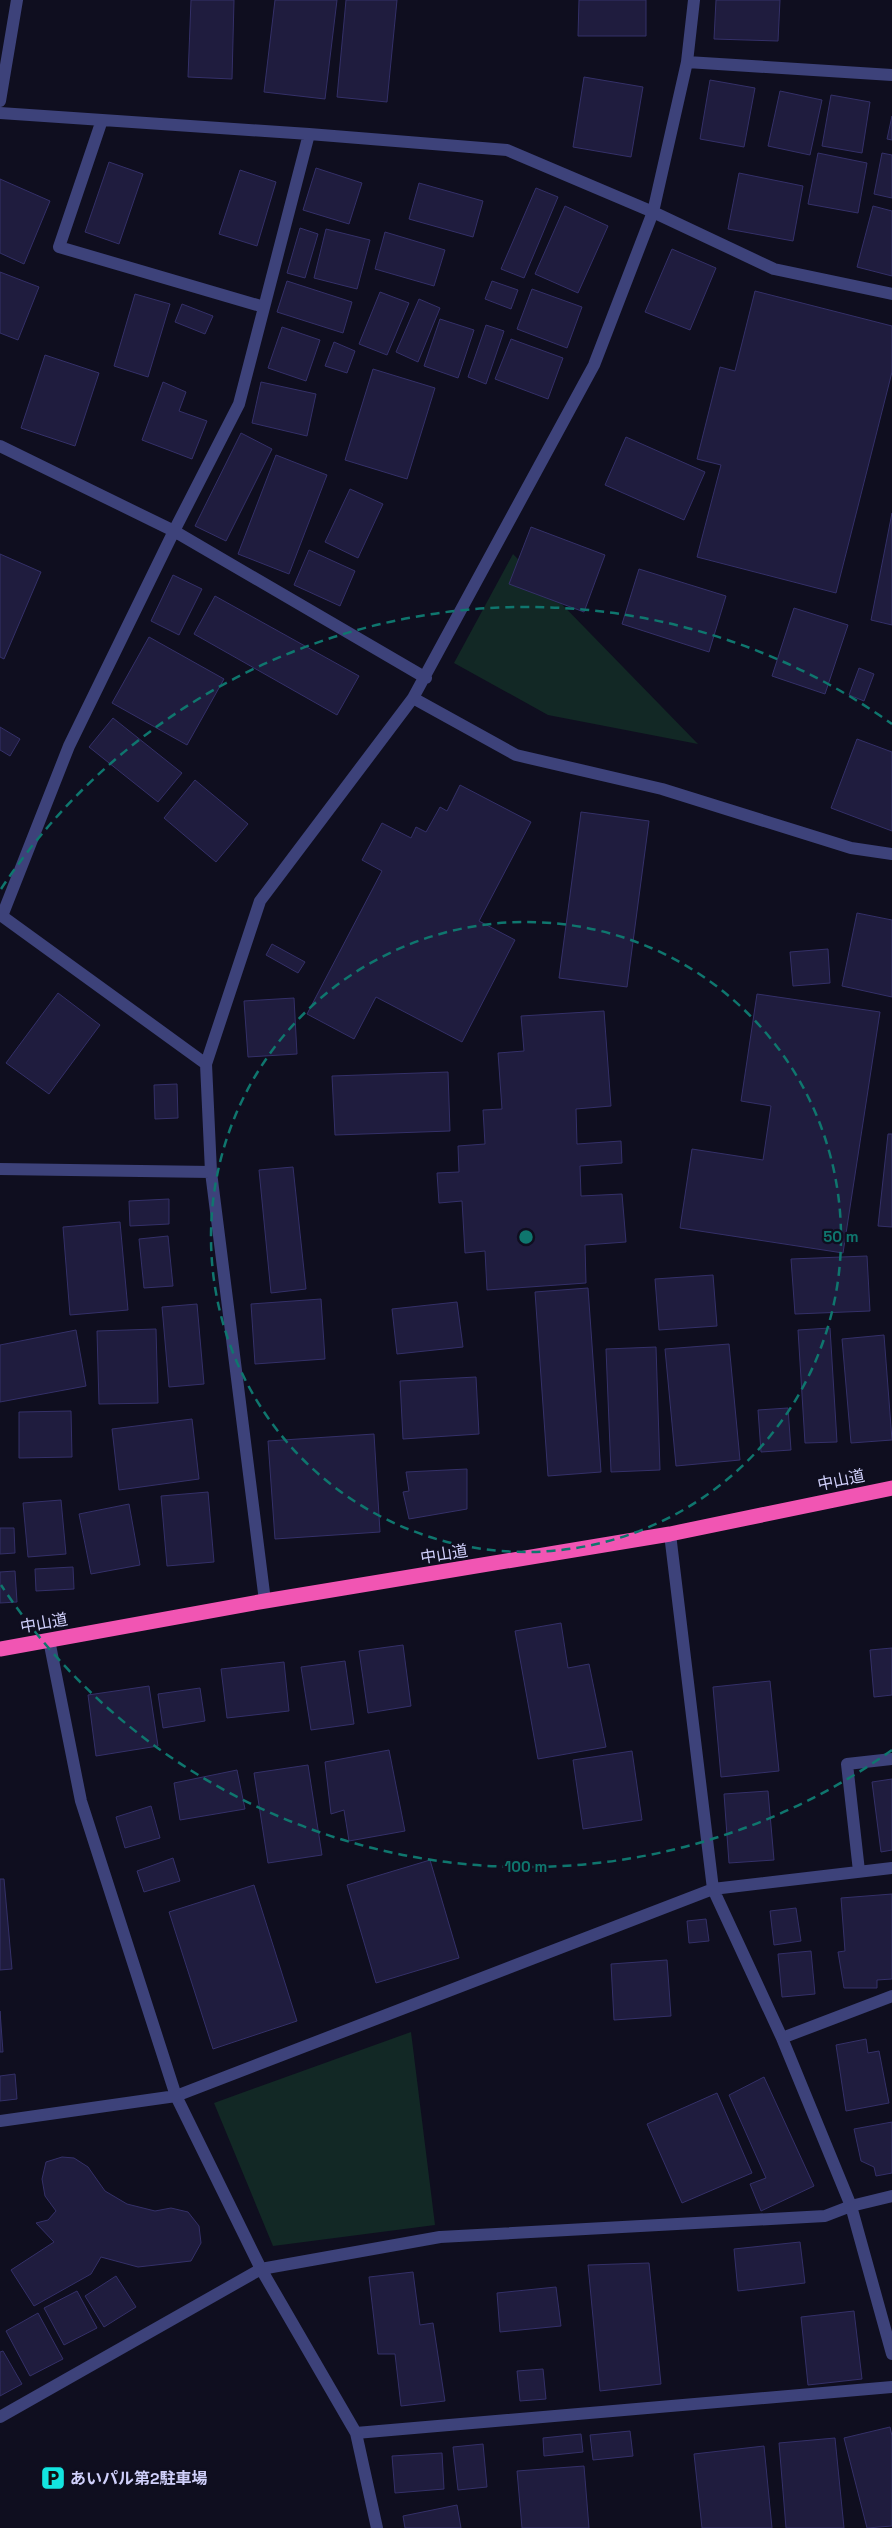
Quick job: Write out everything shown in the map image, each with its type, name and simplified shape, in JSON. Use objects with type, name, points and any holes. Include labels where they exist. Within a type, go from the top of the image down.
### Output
[{"type":"highway","name":"中山道","points":[[0,1649],[265,1601],[670,1534],[892,1488]]},
{"type":"street","points":[[0,101],[16,0]]},
{"type":"street","points":[[265,1601],[211,1172],[206,1064],[260,900],[413,698],[426,678],[594,365],[653,212],[687,62],[694,0]]},
{"type":"street","points":[[687,62],[892,75]]},
{"type":"street","points":[[0,113],[309,134],[507,150],[653,212],[774,270],[892,294]]},
{"type":"street","points":[[102,120],[58,247],[264,307]]},
{"type":"street","points":[[206,1064],[2,916],[69,746],[174,530],[239,404],[309,134]]},
{"type":"street","points":[[0,446],[174,530],[426,678]]},
{"type":"street","points":[[413,698],[516,755],[662,788],[851,848],[892,854]]},
{"type":"street","points":[[0,1169],[211,1172]]},
{"type":"street","points":[[670,1534],[713,1888],[782,2038],[850,2206],[892,2354]]},
{"type":"street","points":[[49,1640],[81,1801],[176,2096],[261,2269],[356,2433],[377,2528]]},
{"type":"street","points":[[859,1872],[847,1764],[892,1759]]},
{"type":"street","points":[[0,2121],[176,2096],[713,1888],[892,1868]]},
{"type":"street","points":[[782,2038],[892,1996]]},
{"type":"street","points":[[0,2417],[261,2269],[440,2237],[825,2216],[850,2206],[892,2196]]},
{"type":"street","points":[[356,2433],[892,2387]]},
{"type":"green space","points":[[513,554],[698,744],[548,715],[454,663]]},
{"type":"green space","points":[[411,2032],[435,2225],[273,2246],[214,2103]]},
{"type":"building","points":[[191,0],[234,0],[232,79],[188,77]]},
{"type":"building","points":[[275,0],[337,0],[325,99],[264,92]]},
{"type":"building","points":[[346,0],[397,0],[387,102],[337,97]]},
{"type":"building","points":[[579,0],[646,0],[646,36],[578,36]]},
{"type":"building","points":[[716,0],[780,0],[778,41],[714,39]]},
{"type":"building","points":[[584,77],[643,87],[631,157],[573,147]]},
{"type":"building","points":[[710,80],[755,88],[744,147],[700,139]]},
{"type":"building","points":[[780,91],[822,100],[810,155],[768,146]]},
{"type":"building","points":[[831,95],[870,102],[862,153],[822,146]]},
{"type":"building","points":[[892,116],[892,140],[887,139]]},
{"type":"building","points":[[818,153],[867,163],[858,213],[808,204]]},
{"type":"building","points":[[882,153],[892,155],[892,198],[874,194]]},
{"type":"building","points":[[109,162],[143,174],[119,244],[85,232]]},
{"type":"building","points":[[316,168],[362,183],[349,224],[303,210]]},
{"type":"building","points":[[240,170],[276,182],[257,246],[219,234]]},
{"type":"building","points":[[739,173],[803,186],[793,241],[728,229]]},
{"type":"building","points":[[0,179],[50,201],[24,264],[0,253]]},
{"type":"building","points":[[419,183],[483,201],[473,237],[409,219]]},
{"type":"building","points":[[536,188],[558,197],[524,278],[501,269]]},
{"type":"building","points":[[565,206],[608,226],[578,293],[535,274]]},
{"type":"building","points":[[873,206],[892,211],[892,276],[857,267]]},
{"type":"building","points":[[300,228],[318,234],[305,278],[287,273]]},
{"type":"building","points":[[326,229],[370,240],[357,289],[314,278]]},
{"type":"building","points":[[385,232],[445,250],[434,286],[375,269]]},
{"type":"building","points":[[672,249],[716,268],[690,330],[645,312]]},
{"type":"building","points":[[0,272],[39,287],[18,340],[0,333]]},
{"type":"building","points":[[287,281],[352,302],[343,333],[277,312]]},
{"type":"building","points":[[492,281],[518,290],[511,309],[485,299]]},
{"type":"building","points":[[532,289],[582,307],[567,348],[517,329]]},
{"type":"building","points":[[755,291],[892,326],[892,372],[836,593],[697,557],[721,465],[697,459],[720,367],[735,371]]},
{"type":"building","points":[[380,292],[409,303],[387,355],[359,344]]},
{"type":"building","points":[[135,294],[170,304],[148,377],[114,366]]},
{"type":"building","points":[[419,299],[440,308],[418,362],[396,352]]},
{"type":"building","points":[[182,304],[213,316],[205,334],[175,322]]},
{"type":"building","points":[[440,319],[474,330],[458,378],[424,366]]},
{"type":"building","points":[[486,325],[504,331],[486,384],[468,377]]},
{"type":"building","points":[[282,327],[320,340],[306,381],[268,368]]},
{"type":"building","points":[[511,339],[563,358],[548,399],[495,379]]},
{"type":"building","points":[[334,342],[355,351],[347,373],[325,366]]},
{"type":"building","points":[[45,355],[99,373],[75,446],[21,428]]},
{"type":"building","points":[[373,369],[435,388],[407,479],[345,460]]},
{"type":"building","points":[[163,382],[186,392],[179,411],[207,421],[192,459],[142,440]]},
{"type":"building","points":[[261,382],[316,394],[307,436],[252,423]]},
{"type":"building","points":[[241,433],[272,449],[226,541],[195,526]]},
{"type":"building","points":[[626,437],[705,472],[684,520],[605,485]]},
{"type":"building","points":[[276,455],[327,475],[289,574],[238,554]]},
{"type":"building","points":[[350,489],[383,504],[358,558],[325,542]]},
{"type":"building","points":[[892,513],[892,625],[871,620]]},
{"type":"building","points":[[531,527],[605,555],[584,612],[509,584]]},
{"type":"building","points":[[309,550],[355,571],[340,606],[294,585]]},
{"type":"building","points":[[0,554],[41,572],[4,659],[0,657]]},
{"type":"building","points":[[639,569],[726,596],[709,652],[622,624]]},
{"type":"building","points":[[173,575],[202,589],[179,635],[151,621]]},
{"type":"building","points":[[215,596],[359,676],[337,715],[194,634]]},
{"type":"building","points":[[794,608],[848,625],[825,694],[772,676]]},
{"type":"building","points":[[149,637],[224,679],[187,745],[112,703]]},
{"type":"building","points":[[859,668],[874,674],[864,701],[849,695]]},
{"type":"building","points":[[113,718],[182,773],[158,802],[89,747]]},
{"type":"building","points":[[0,727],[20,739],[10,756],[0,750]]},
{"type":"building","points":[[857,739],[892,752],[892,831],[831,808]]},
{"type":"building","points":[[195,780],[248,824],[216,862],[164,818]]},
{"type":"building","points":[[460,785],[531,822],[479,921],[515,940],[462,1042],[376,997],[354,1039],[307,1014],[382,871],[362,860],[382,823],[411,838],[416,827],[426,832],[440,807],[447,811]]},
{"type":"building","points":[[581,812],[649,821],[627,987],[559,978]]},
{"type":"building","points":[[857,913],[892,920],[892,997],[842,986]]},
{"type":"building","points":[[272,944],[305,962],[298,973],[266,955]]},
{"type":"building","points":[[828,949],[830,983],[793,986],[790,952]]},
{"type":"building","points":[[58,993],[100,1025],[49,1094],[6,1063]]},
{"type":"building","points":[[757,994],[880,1012],[843,1253],[680,1228],[692,1149],[763,1160],[771,1106],[741,1101]]},
{"type":"building","points":[[294,998],[297,1054],[248,1057],[244,1001]]},
{"type":"building","points":[[604,1011],[611,1106],[576,1109],[577,1144],[621,1141],[622,1163],[580,1166],[581,1196],[622,1194],[626,1242],[585,1245],[586,1283],[487,1290],[485,1251],[465,1253],[462,1201],[439,1203],[437,1173],[459,1172],[458,1146],[485,1144],[483,1110],[502,1109],[498,1053],[524,1051],[521,1016]]},
{"type":"building","points":[[448,1072],[450,1131],[335,1135],[332,1076]]},
{"type":"building","points":[[177,1084],[178,1118],[155,1119],[154,1085]]},
{"type":"building","points":[[888,1134],[892,1134],[892,1227],[878,1226]]},
{"type":"building","points":[[293,1167],[306,1289],[271,1293],[259,1170]]},
{"type":"building","points":[[169,1199],[169,1224],[130,1226],[129,1201]]},
{"type":"building","points":[[120,1222],[128,1310],[70,1315],[63,1227]]},
{"type":"building","points":[[168,1236],[173,1286],[144,1288],[139,1239]]},
{"type":"building","points":[[867,1256],[870,1311],[795,1314],[791,1259]]},
{"type":"building","points":[[713,1275],[717,1326],[659,1330],[655,1279]]},
{"type":"building","points":[[588,1288],[601,1472],[548,1476],[535,1292]]},
{"type":"building","points":[[321,1299],[325,1359],[255,1364],[251,1304]]},
{"type":"building","points":[[457,1302],[463,1347],[397,1354],[392,1309]]},
{"type":"building","points":[[197,1304],[204,1384],[169,1387],[162,1307]]},
{"type":"building","points":[[830,1328],[837,1442],[805,1443],[798,1330]]},
{"type":"building","points":[[156,1329],[158,1403],[99,1404],[97,1331]]},
{"type":"building","points":[[76,1330],[86,1386],[0,1402],[0,1345]]},
{"type":"building","points":[[884,1335],[892,1440],[851,1443],[842,1339]]},
{"type":"building","points":[[729,1344],[740,1460],[676,1466],[665,1349]]},
{"type":"building","points":[[656,1347],[660,1470],[611,1472],[606,1349]]},
{"type":"building","points":[[476,1377],[479,1434],[403,1439],[400,1381]]},
{"type":"building","points":[[788,1408],[791,1450],[761,1452],[758,1410]]},
{"type":"building","points":[[71,1411],[72,1457],[19,1458],[19,1412]]},
{"type":"building","points":[[192,1419],[199,1479],[119,1490],[112,1429]]},
{"type":"building","points":[[374,1434],[380,1532],[275,1539],[268,1441]]},
{"type":"building","points":[[467,1469],[467,1509],[409,1519],[403,1492],[409,1491],[406,1472]]},
{"type":"building","points":[[208,1492],[214,1562],[167,1566],[161,1496]]},
{"type":"building","points":[[61,1500],[66,1554],[28,1557],[23,1503]]},
{"type":"building","points":[[129,1504],[140,1565],[91,1574],[79,1514]]},
{"type":"building","points":[[0,1528],[14,1528],[15,1553],[0,1554]]},
{"type":"building","points":[[73,1567],[74,1589],[36,1591],[35,1569]]},
{"type":"building","points":[[15,1571],[17,1602],[0,1603],[0,1572]]},
{"type":"building","points":[[561,1623],[568,1668],[589,1664],[606,1747],[538,1759],[515,1631]]},
{"type":"building","points":[[403,1645],[411,1706],[368,1713],[359,1651]]},
{"type":"building","points":[[892,1648],[892,1695],[874,1697],[870,1650]]},
{"type":"building","points":[[345,1661],[354,1724],[311,1730],[301,1667]]},
{"type":"building","points":[[284,1662],[289,1711],[227,1718],[221,1669]]},
{"type":"building","points":[[770,1681],[779,1771],[721,1777],[713,1687]]},
{"type":"building","points":[[149,1686],[158,1746],[96,1756],[88,1695]]},
{"type":"building","points":[[200,1688],[205,1721],[163,1728],[158,1694]]},
{"type":"building","points":[[389,1750],[405,1831],[349,1841],[344,1810],[331,1814],[325,1762]]},
{"type":"building","points":[[632,1751],[642,1820],[583,1829],[573,1760]]},
{"type":"building","points":[[308,1765],[322,1855],[268,1863],[254,1773]]},
{"type":"building","points":[[237,1770],[245,1809],[180,1820],[174,1783]]},
{"type":"building","points":[[892,1779],[892,1850],[881,1852],[872,1782]]},
{"type":"building","points":[[768,1791],[774,1860],[729,1863],[724,1794]]},
{"type":"building","points":[[151,1806],[160,1838],[125,1848],[116,1817]]},
{"type":"building","points":[[173,1858],[180,1881],[144,1892],[137,1871]]},
{"type":"building","points":[[430,1860],[459,1958],[376,1983],[347,1885]]},
{"type":"building","points":[[0,1879],[4,1879],[12,1969],[0,1970]]},
{"type":"building","points":[[254,1885],[297,2021],[213,2049],[169,1912]]},
{"type":"building","points":[[892,1894],[892,1979],[877,1980],[877,1988],[844,1988],[838,1952],[845,1951],[841,1898]]},
{"type":"building","points":[[796,1908],[801,1941],[774,1945],[770,1911]]},
{"type":"building","points":[[706,1919],[709,1941],[689,1943],[687,1921]]},
{"type":"building","points":[[811,1951],[815,1994],[782,1997],[778,1954]]},
{"type":"building","points":[[667,1960],[671,2016],[614,2020],[611,1964]]},
{"type":"building","points":[[0,2011],[3,2052],[0,2052]]},
{"type":"building","points":[[866,2039],[868,2053],[879,2051],[889,2103],[846,2111],[836,2045]]},
{"type":"building","points":[[15,2074],[17,2099],[0,2101],[0,2076]]},
{"type":"building","points":[[764,2077],[814,2186],[761,2211],[750,2184],[766,2178],[729,2095]]},
{"type":"building","points":[[717,2093],[752,2173],[682,2203],[647,2124]]},
{"type":"building","points":[[892,2122],[892,2173],[876,2176],[874,2167],[861,2161],[854,2129]]},
{"type":"building","points":[[62,2157],[74,2158],[88,2167],[105,2191],[127,2204],[155,2211],[171,2208],[188,2212],[199,2226],[201,2243],[191,2261],[138,2267],[101,2257],[91,2274],[34,2306],[11,2270],[54,2242],[36,2223],[48,2220],[56,2211],[45,2196],[42,2179],[46,2162]]},
{"type":"building","points":[[800,2242],[805,2283],[738,2291],[734,2249]]},
{"type":"building","points":[[649,2263],[661,2384],[600,2391],[588,2265]]},
{"type":"building","points":[[413,2272],[420,2325],[433,2323],[445,2401],[401,2406],[395,2354],[378,2354],[369,2277]]},
{"type":"building","points":[[116,2276],[136,2307],[104,2327],[85,2296]]},
{"type":"building","points":[[556,2287],[561,2326],[500,2332],[497,2293]]},
{"type":"building","points":[[77,2291],[97,2328],[64,2345],[44,2308]]},
{"type":"building","points":[[854,2311],[862,2379],[808,2385],[801,2317]]},
{"type":"building","points":[[38,2313],[63,2359],[30,2376],[6,2331]]},
{"type":"building","points":[[3,2351],[22,2384],[0,2396],[0,2352]]},
{"type":"building","points":[[543,2369],[546,2399],[520,2401],[517,2371]]},
{"type":"building","points":[[890,2427],[892,2436],[892,2526],[867,2528],[844,2438]]},
{"type":"building","points":[[630,2431],[633,2456],[593,2460],[590,2435]]},
{"type":"building","points":[[581,2434],[583,2452],[544,2456],[543,2438]]},
{"type":"building","points":[[835,2438],[844,2528],[786,2528],[779,2443]]},
{"type":"building","points":[[483,2444],[487,2487],[458,2490],[453,2447]]},
{"type":"building","points":[[764,2446],[772,2528],[702,2528],[694,2454]]},
{"type":"building","points":[[442,2453],[444,2489],[395,2493],[392,2456]]},
{"type":"building","points":[[584,2466],[589,2528],[522,2528],[517,2471]]},
{"type":"building","points":[[457,2505],[461,2528],[405,2528],[403,2516]]},
{"type":"place","name":"あいパル第2駐車場","points":[[53,2478]]}]
